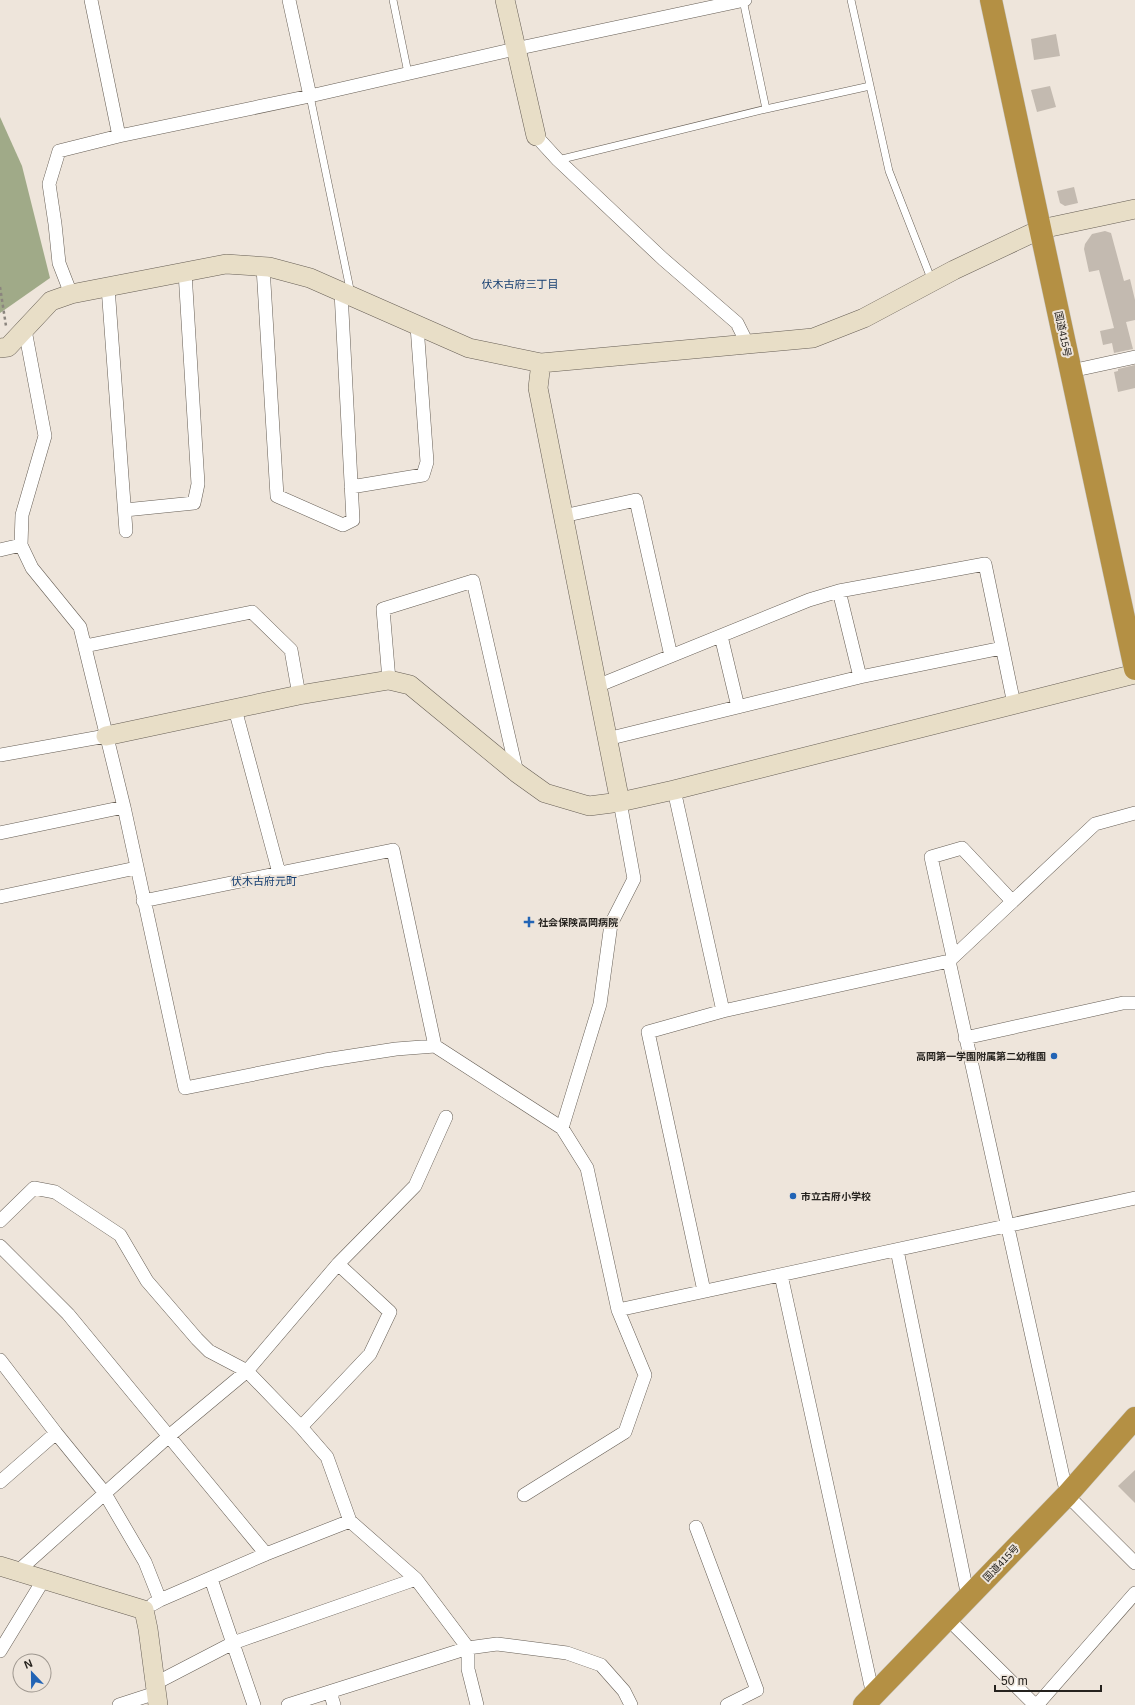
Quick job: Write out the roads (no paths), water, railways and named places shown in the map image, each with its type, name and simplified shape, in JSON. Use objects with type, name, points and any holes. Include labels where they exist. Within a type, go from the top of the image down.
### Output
[{"type":"highway","name":"国道415号","points":[[991,0],[1135,669]]},
{"type":"highway","name":"国道415号","points":[[868,1700],[1067,1495],[1135,1418]]},
{"type":"street","points":[[91,0],[120,136]]},
{"type":"street","points":[[289,0],[310,96]]},
{"type":"street","points":[[505,0],[536,136],[558,160],[663,259],[737,323],[748,345]]},
{"type":"street","points":[[71,294],[59,263],[49,184],[59,151],[120,136],[310,96],[515,49],[744,0]]},
{"type":"street","points":[[4,348],[25,330],[51,300],[71,294],[226,264],[263,267],[310,278],[469,348],[541,363],[813,338],[864,318],[954,270],[1041,229],[1135,209]]},
{"type":"street","points":[[263,267],[277,496],[343,525],[353,520],[346,294]]},
{"type":"street","points":[[125,510],[194,503],[198,484],[185,272]]},
{"type":"street","points":[[108,287],[126,531]]},
{"type":"street","points":[[351,486],[423,475],[427,462],[417,326]]},
{"type":"street","points":[[25,330],[45,436],[22,515],[21,545],[32,568],[80,627],[124,807],[143,901],[185,1088],[325,1060],[396,1049],[435,1046],[562,1128],[587,1168],[618,1310],[645,1375],[625,1432],[524,1495]]},
{"type":"street","points":[[1071,371],[1135,357]]},
{"type":"street","points":[[541,363],[538,388],[634,879],[611,924],[600,1004],[562,1128]]},
{"type":"street","points":[[563,516],[636,500],[671,656]]},
{"type":"street","points":[[0,550],[21,545]]},
{"type":"street","points":[[597,686],[809,600],[839,591],[985,564],[1014,704]]},
{"type":"street","points":[[389,680],[383,609],[473,581],[517,773]]},
{"type":"street","points":[[839,591],[860,677]]},
{"type":"street","points":[[85,646],[252,612],[291,650],[299,696]]},
{"type":"street","points":[[722,636],[738,707]]},
{"type":"street","points":[[607,739],[860,677],[1002,648]]},
{"type":"street","points":[[0,755],[106,736],[299,696],[389,680],[410,686],[517,773],[545,793],[589,806],[620,802],[674,790],[1135,674]]},
{"type":"street","points":[[235,709],[279,873]]},
{"type":"street","points":[[674,790],[723,1012]]},
{"type":"street","points":[[0,833],[124,807]]},
{"type":"street","points":[[704,1291],[648,1032],[723,1012],[951,959],[1096,824],[1135,813]]},
{"type":"street","points":[[1012,901],[962,848],[931,857],[965,1038],[1067,1495],[1135,1563]]},
{"type":"street","points":[[143,901],[393,850],[435,1046]]},
{"type":"street","points":[[0,897],[136,868]]},
{"type":"street","points":[[965,1038],[1123,1003],[1135,1003]]},
{"type":"street","points":[[8,1569],[104,1492],[247,1372],[338,1264],[415,1186],[446,1117]]},
{"type":"street","points":[[0,1222],[34,1188],[55,1192],[120,1235],[147,1281],[197,1339],[209,1351],[247,1372],[301,1427],[327,1457],[350,1521],[416,1579],[468,1648],[468,1669],[477,1705]]},
{"type":"street","points":[[618,1310],[1135,1198]]},
{"type":"street","points":[[0,1246],[68,1314],[266,1554]]},
{"type":"street","points":[[896,1250],[968,1597]]},
{"type":"street","points":[[301,1427],[370,1354],[390,1312],[338,1264]]},
{"type":"street","points":[[781,1275],[868,1700]]},
{"type":"street","points":[[3,1369],[104,1492],[145,1562],[160,1600]]},
{"type":"street","points":[[0,1482],[56,1433]]},
{"type":"street","points":[[8,1569],[144,1610],[160,1600],[266,1554],[350,1521]]},
{"type":"street","points":[[696,1527],[757,1690],[727,1705]]},
{"type":"street","points":[[0,1652],[44,1579]]},
{"type":"street","points":[[210,1579],[254,1705]]},
{"type":"street","points":[[119,1705],[157,1694],[233,1644],[416,1579]]},
{"type":"street","points":[[948,1619],[1036,1705],[1135,1593]]},
{"type":"street","points":[[144,1610],[157,1694]]},
{"type":"street","points":[[288,1705],[468,1648],[497,1644],[567,1653],[601,1665],[624,1691],[631,1705]]},
{"type":"street","points":[[330,1692],[334,1705]]},
{"type":"lane","points":[[393,0],[408,74]]},
{"type":"lane","points":[[744,0],[766,109]]},
{"type":"lane","points":[[851,0],[889,171],[932,282]]},
{"type":"lane","points":[[558,160],[766,109],[870,86]]},
{"type":"lane","points":[[310,96],[346,294]]},
{"type":"place","name":"社会保険高岡病院","points":[[529,922]]},
{"type":"place","name":"高岡第一学園附属第二幼稚園","points":[[1054,1056]]},
{"type":"place","name":"市立古府小学校","points":[[793,1196]]},
{"type":"district","name":"伏木古府三丁目","points":[[520,284]]},
{"type":"district","name":"伏木古府元町","points":[[264,881]]}]
